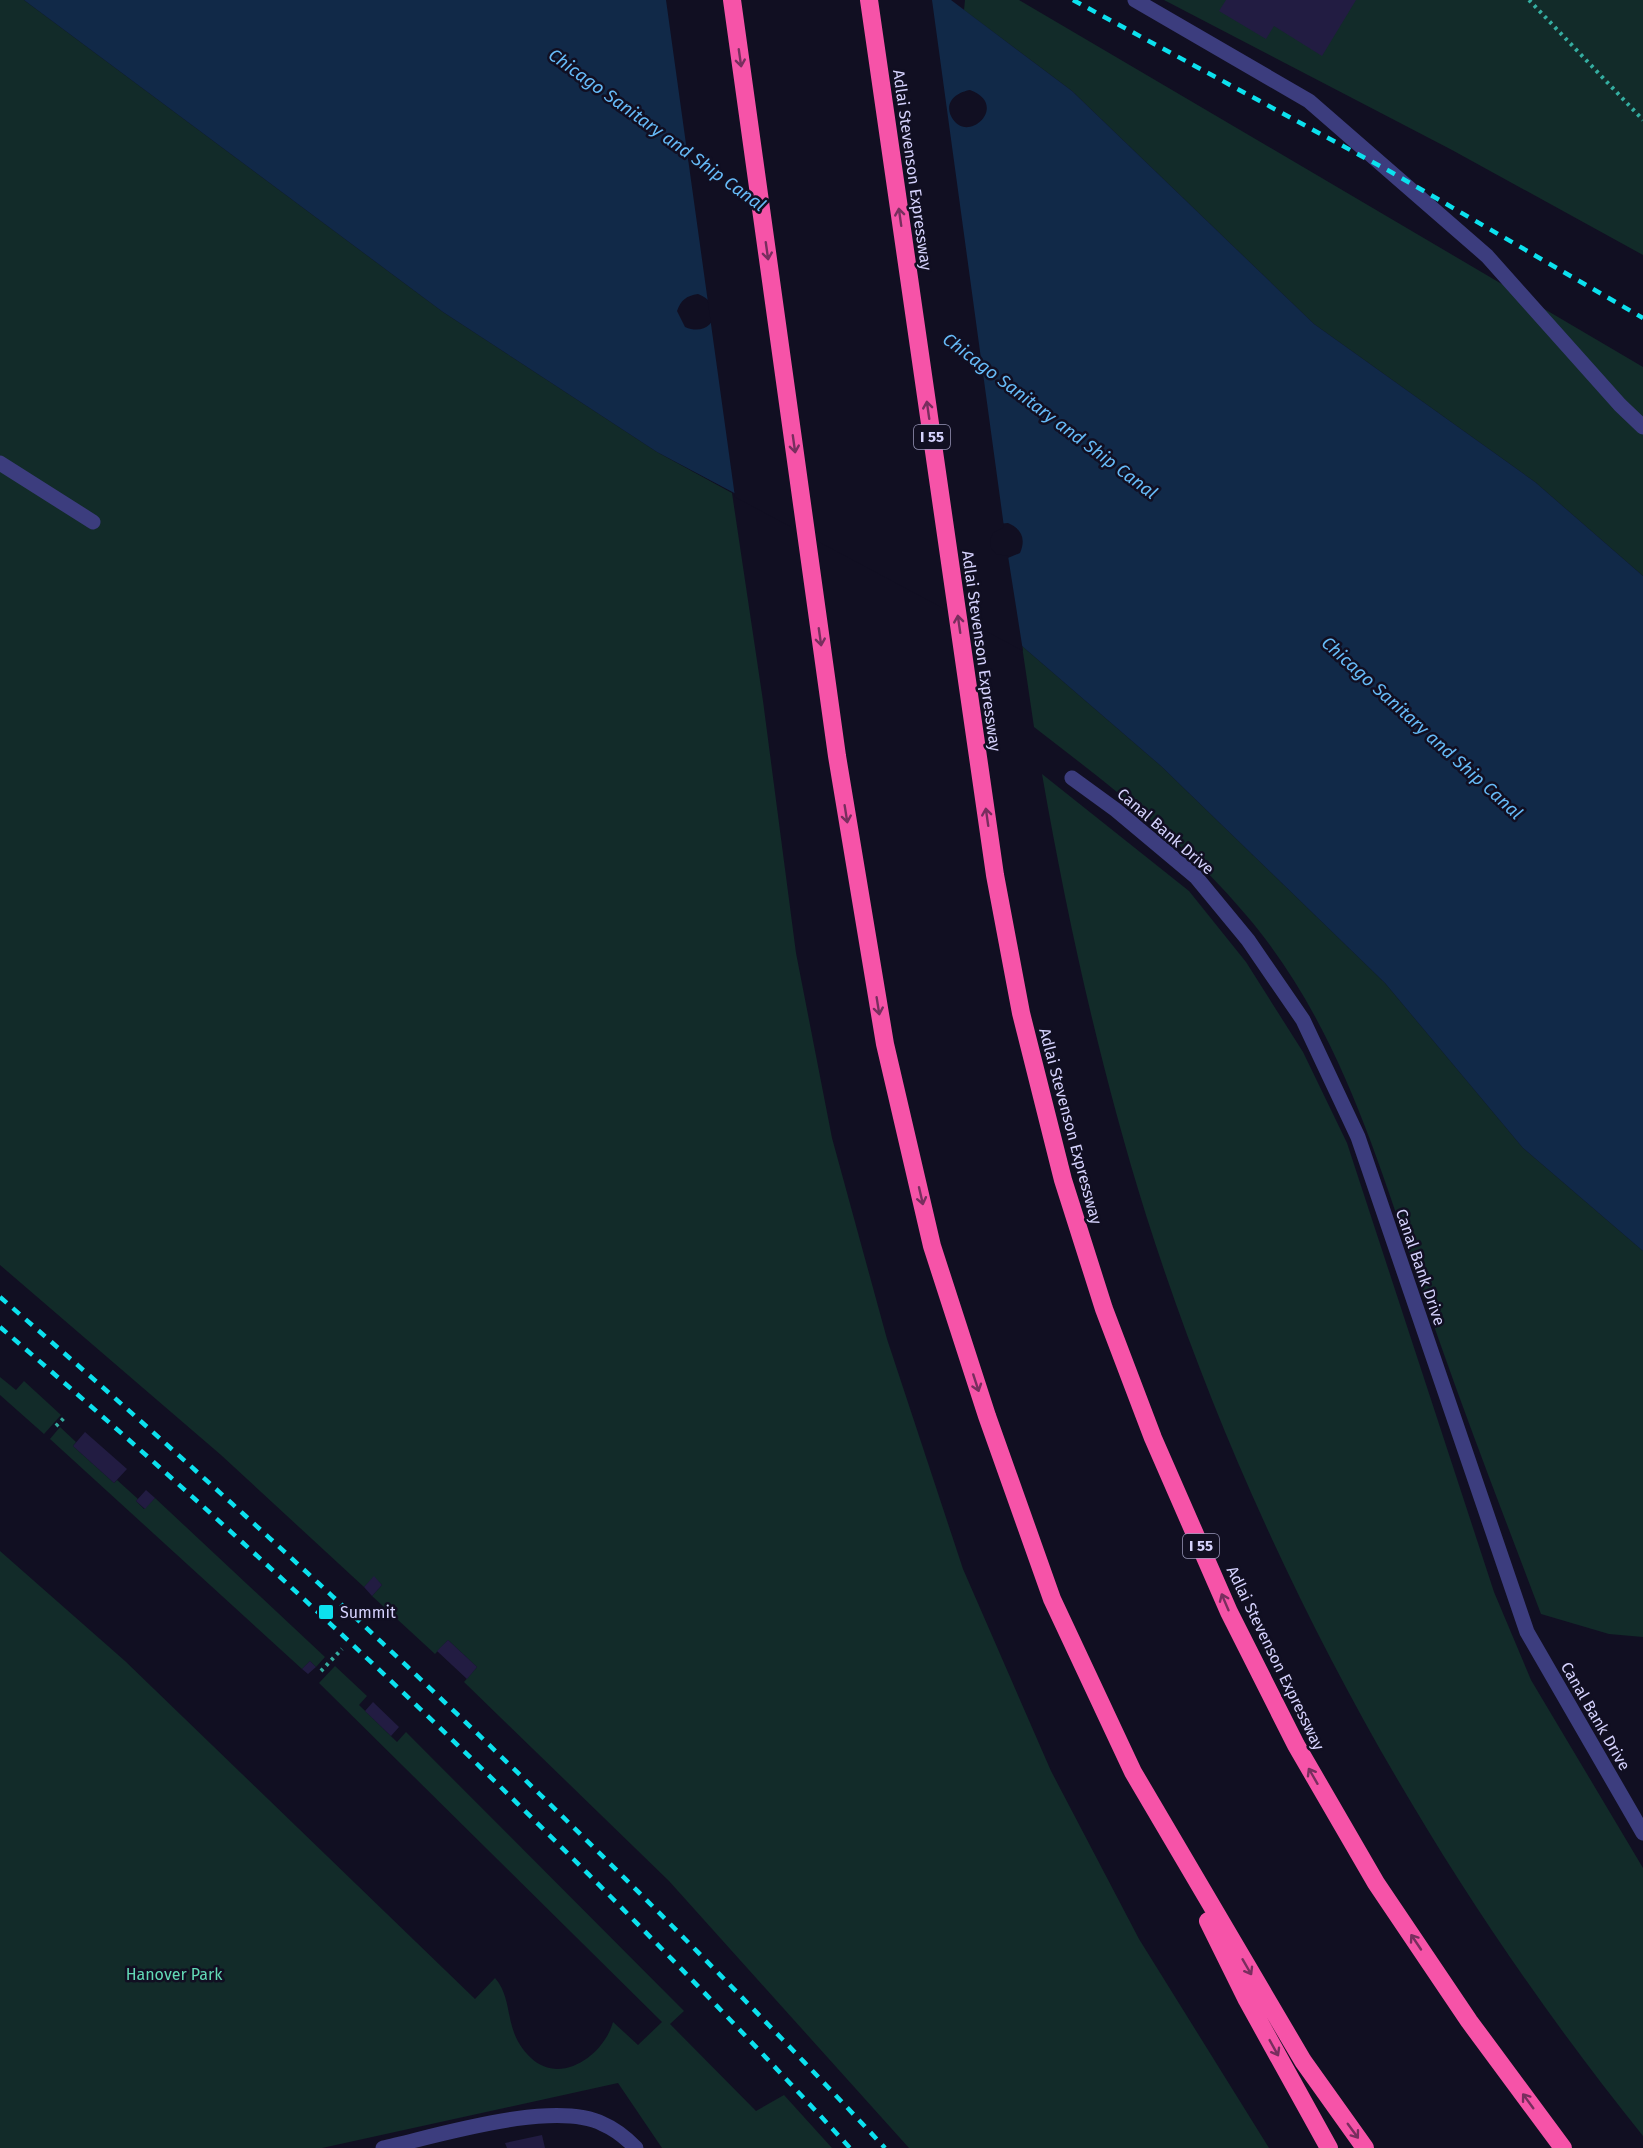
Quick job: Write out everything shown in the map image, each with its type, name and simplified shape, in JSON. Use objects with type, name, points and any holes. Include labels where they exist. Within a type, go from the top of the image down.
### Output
[{"type":"highway","points":[[732,0],[837,756],[885,1044],[932,1246],[987,1416],[1052,1599],[1133,1772],[1247,2000],[1329,2148]]},
{"type":"highway","name":"Adlai Stevenson Expressway","points":[[868,0],[995,875],[1020,1013],[1062,1180],[1104,1309],[1153,1438],[1229,1612],[1296,1745],[1376,1883],[1469,2021],[1563,2148]]},
{"type":"highway","points":[[1133,1772],[1303,2061],[1365,2148]]},
{"type":"street","points":[[1135,0],[1309,100],[1487,256],[1620,405],[1643,427]]},
{"type":"street","points":[[0,463],[93,522]]},
{"type":"street","name":"Canal Bank Drive","points":[[1072,778],[1116,810],[1196,877],[1248,940],[1303,1020],[1358,1137],[1527,1632],[1643,1833]]},
{"type":"street","points":[[383,2148],[545,2115],[574,2116],[602,2123],[636,2148]]},
{"type":"path","points":[[1529,0],[1643,120]]},
{"type":"path","points":[[56,1426],[64,1418]]},
{"type":"path","points":[[321,1671],[342,1649]]},
{"type":"green space","points":[[0,0],[24,0],[443,312],[657,452],[732,493],[763,701],[796,953],[832,1138],[887,1339],[963,1569],[1051,1771],[1139,1939],[1269,2148],[909,2148],[669,1881],[464,1682],[477,1667],[448,1640],[435,1654],[372,1596],[382,1585],[374,1577],[364,1587],[221,1455],[0,1265]]},
{"type":"green space","points":[[965,0],[1019,0],[1643,367],[1643,576],[1535,482],[1314,324],[1072,91],[964,10]]},
{"type":"green space","points":[[1164,0],[1643,0],[1643,255],[1452,150]]},
{"type":"green space","points":[[1022,646],[1161,766],[1385,983],[1523,1148],[1643,1251],[1643,1637],[1609,1634],[1541,1614],[1452,1377],[1383,1175],[1340,1066],[1313,1013],[1282,963],[1246,915],[1198,863],[1145,815],[1034,727]]},
{"type":"green space","points":[[1042,774],[1189,891],[1246,962],[1303,1052],[1347,1143],[1494,1592],[1531,1680],[1643,1868],[1643,2136],[1563,2032],[1488,1924],[1417,1813],[1352,1699],[1292,1581],[1238,1462],[1189,1339],[1146,1215],[1114,1106],[1063,886]]},
{"type":"green space","points":[[0,1377],[16,1390],[24,1381],[61,1415],[44,1434],[0,1395]]},
{"type":"green space","points":[[60,1427],[76,1442],[73,1446],[114,1483],[117,1480],[138,1499],[136,1501],[144,1509],[155,1498],[325,1657],[316,1667],[310,1661],[302,1669],[50,1439]]},
{"type":"green space","name":"Hanover Park","points":[[0,1551],[125,1661],[475,1999],[495,1978],[505,1996],[516,2037],[531,2058],[543,2066],[555,2069],[568,2068],[580,2063],[601,2045],[613,2022],[638,2045],[662,2022],[319,1683],[335,1666],[367,1696],[359,1705],[397,1742],[406,1732],[684,2011],[670,2024],[756,2111],[784,2095],[832,2148],[662,2148],[618,2083],[322,2148],[0,2148]]},
{"type":"water","name":"Chicago Sanitary and Ship Canal","points":[[24,0],[951,0],[1072,91],[1314,324],[1535,482],[1643,576],[1643,1251],[1523,1148],[1385,983],[1161,766],[1022,646],[657,452],[443,312]],"holes":[[[970,90],[982,97],[986,105],[986,113],[974,125],[966,127],[958,124],[951,116],[949,106],[953,98]],[[698,294],[712,305],[713,319],[709,325],[695,329],[685,327],[677,311],[687,297]],[[1008,523],[1020,531],[1023,539],[1020,553],[1003,560],[988,549],[990,531],[997,524]]]},
{"type":"pier","points":[[666,0],[932,0],[1004,527],[993,533],[990,540],[991,548],[996,554],[1008,556],[1023,651],[735,497]]},
{"type":"building","points":[[1226,0],[1356,0],[1322,56],[1274,26],[1266,39],[1219,11]]},
{"type":"building","points":[[85,1432],[127,1469],[114,1483],[73,1446]]},
{"type":"building","points":[[146,1490],[155,1498],[145,1509],[136,1501]]},
{"type":"building","points":[[374,1576],[382,1585],[372,1596],[364,1587]]},
{"type":"building","points":[[448,1640],[477,1667],[467,1679],[437,1651]]},
{"type":"building","points":[[310,1661],[316,1667],[308,1674],[302,1669]]},
{"type":"building","points":[[373,1702],[399,1727],[391,1736],[365,1711]]},
{"type":"building","points":[[542,2135],[545,2148],[507,2148],[505,2143]]},
{"type":"railway","points":[[1073,0],[1391,172],[1643,318]]},
{"type":"railway","points":[[0,1297],[229,1501],[454,1711],[672,1926],[885,2148]]},
{"type":"railway","points":[[0,1327],[221,1523],[437,1725],[647,1934],[850,2148]]},
{"type":"place","name":"Summit","points":[[326,1612]]}]
